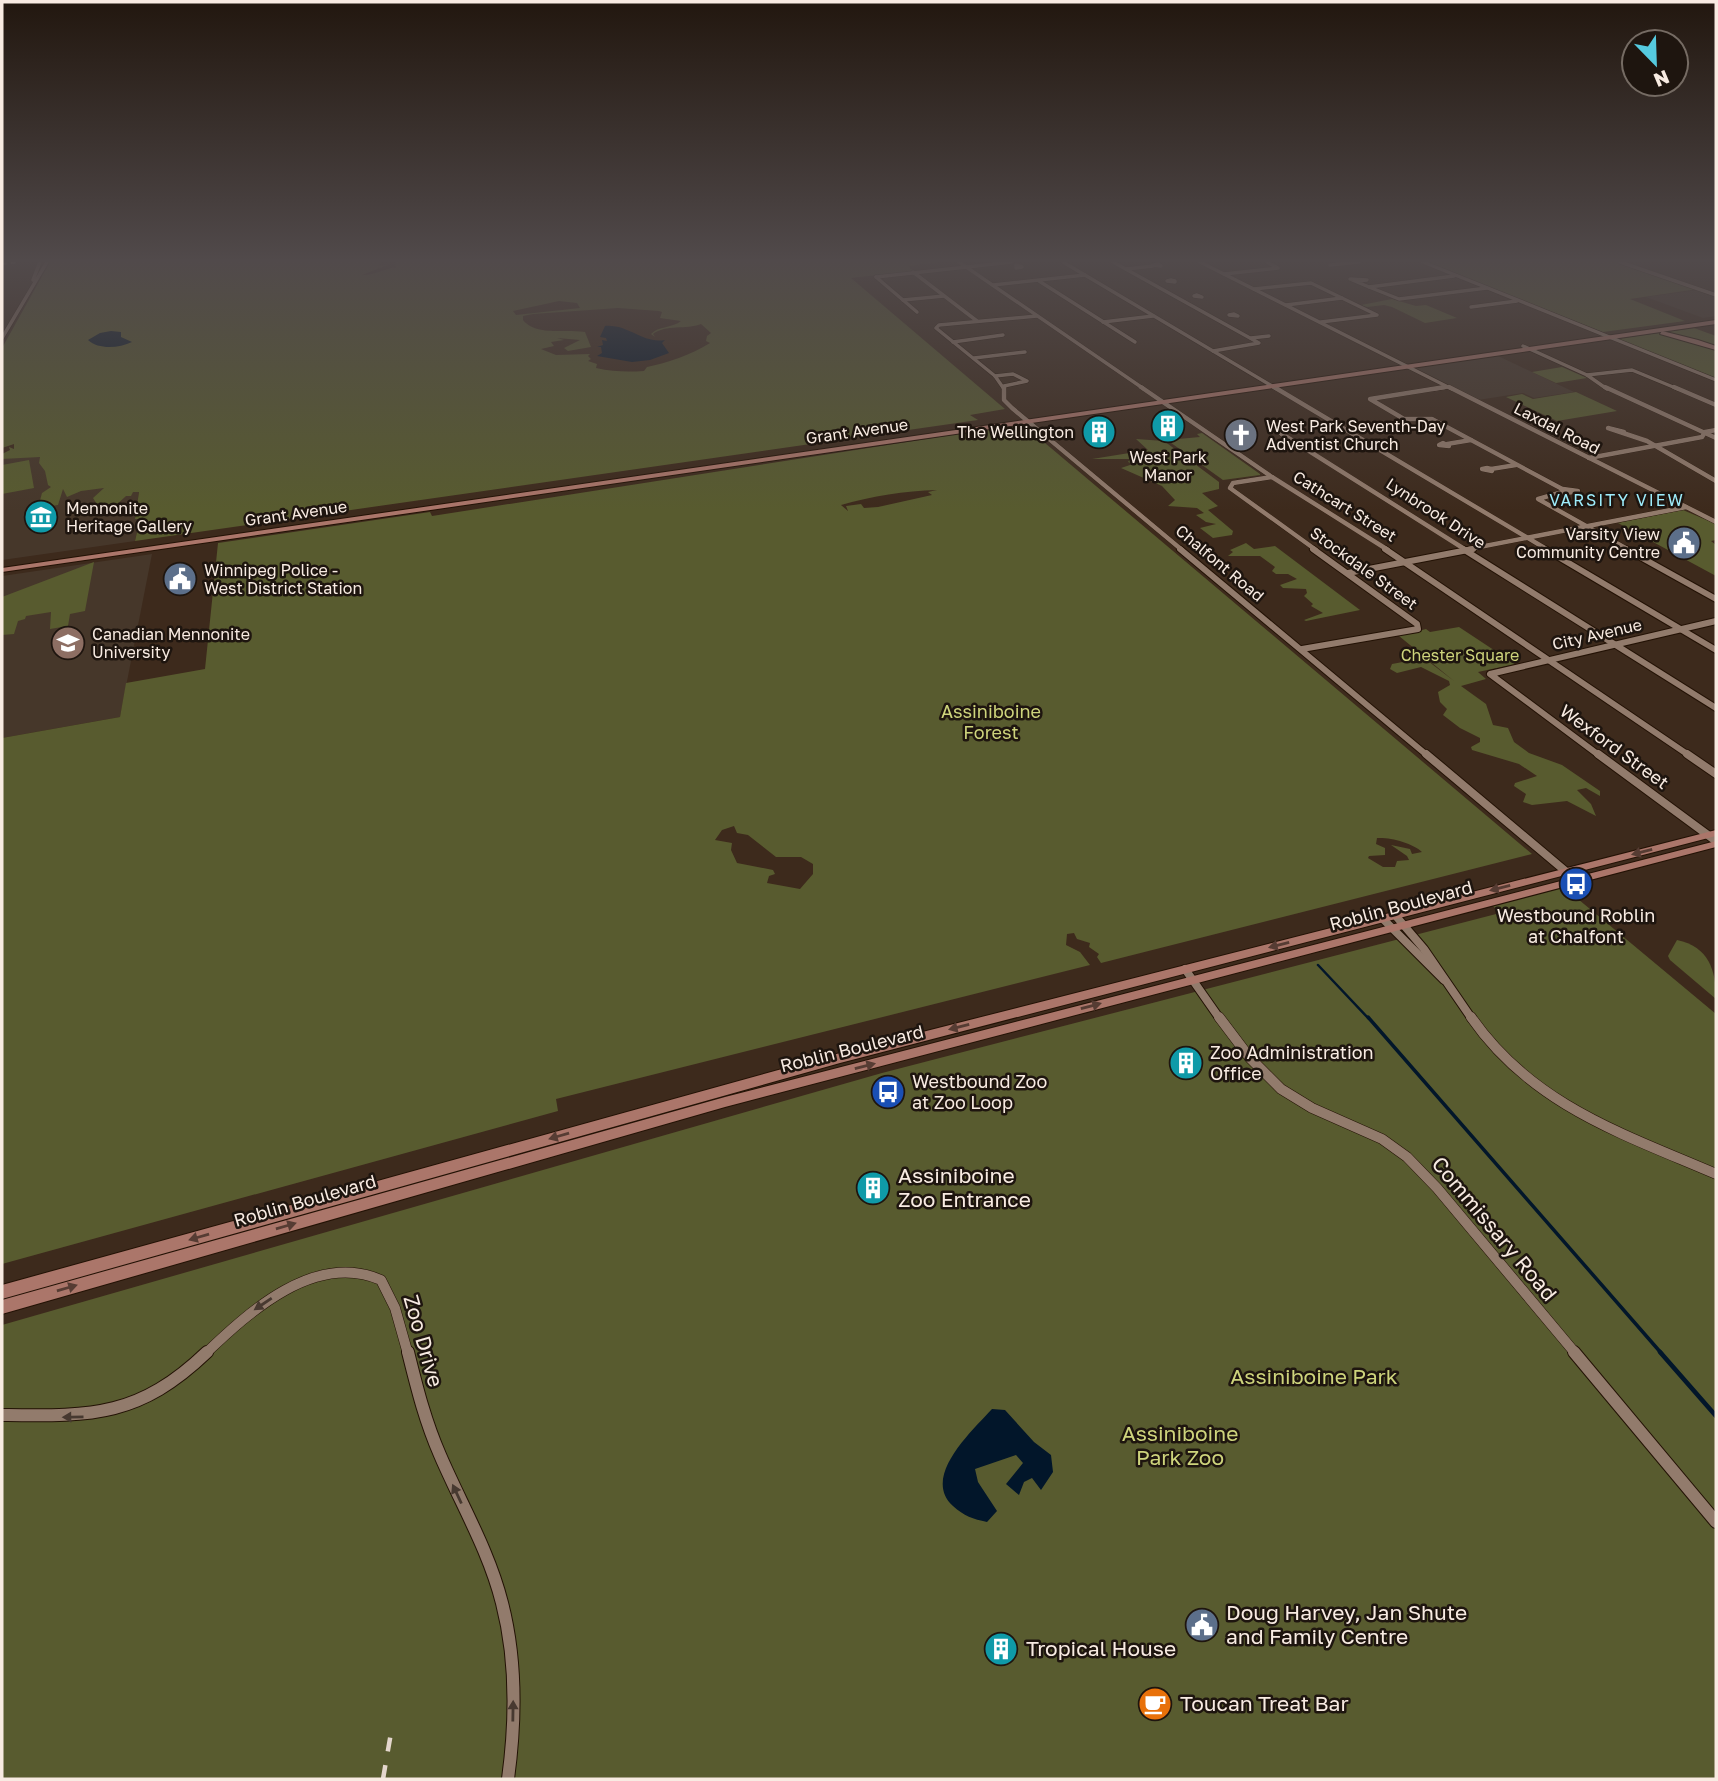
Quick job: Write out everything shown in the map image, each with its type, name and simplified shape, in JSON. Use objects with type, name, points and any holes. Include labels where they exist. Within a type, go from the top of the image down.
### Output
[{"type":"main road","name":"Grant Avenue","points":[[2,567],[1539,345]]},
{"type":"main road","name":"Roblin Boulevard","points":[[2,1307],[1382,918],[1566,871],[1714,839]]},
{"type":"main road","name":"Roblin Boulevard","points":[[2,1292],[833,1060],[1405,925],[1576,880],[1714,839]]},
{"type":"street","name":"Chalfont Road","points":[[957,345],[995,376],[1004,386],[1004,400],[1025,419],[1576,880]]},
{"type":"street","name":"Cathcart Street","points":[[1080,345],[1272,477],[1340,517],[1406,561],[1716,774]]},
{"type":"street","points":[[1203,345],[1716,650]]},
{"type":"street","points":[[1213,351],[1252,345]]},
{"type":"street","name":"Laxdal Road","points":[[1366,345],[1716,522]]},
{"type":"street","points":[[1630,345],[1716,380]]},
{"type":"street","points":[[1525,347],[1587,375],[1610,391],[1716,438]]},
{"type":"street","points":[[974,358],[1024,352]]},
{"type":"street","points":[[1587,375],[1632,370],[1716,405]]},
{"type":"street","points":[[995,376],[1013,374],[1027,381],[1004,386]]},
{"type":"street","points":[[1447,387],[1370,399],[1401,418],[1432,419],[1565,491],[1538,499],[1716,599]]},
{"type":"street","points":[[1588,458],[1702,437],[1705,432],[1716,430]]},
{"type":"street","points":[[1625,432],[1684,460],[1716,481]]},
{"type":"street","name":"Lynbrook Drive","points":[[1282,433],[1716,708]]},
{"type":"street","points":[[1447,444],[1471,440]]},
{"type":"street","points":[[1491,469],[1517,465]]},
{"type":"street","name":"Stockdale Street","points":[[1272,477],[1233,483],[1230,488],[1417,624],[1418,629],[1302,649]]},
{"type":"street","points":[[1348,573],[1686,507]]},
{"type":"street","name":"City Avenue","points":[[1493,678],[1490,674],[1495,671],[1716,621]]},
{"type":"street","name":"Wexford Street","points":[[1493,678],[1714,839]]},
{"type":"street","points":[[1395,915],[1445,974],[1449,985]]},
{"type":"street","points":[[1382,918],[1449,985],[1500,1054],[1537,1088],[1576,1111],[1716,1174]]},
{"type":"street","name":"Commissary Road","points":[[1189,974],[1251,1058],[1289,1094],[1310,1107],[1364,1129],[1394,1147],[1432,1183],[1515,1286],[1662,1452],[1716,1522]]},
{"type":"street","name":"Zoo Drive","points":[[2,1415],[86,1416],[121,1409],[161,1390],[177,1379],[247,1315],[280,1293],[337,1274],[363,1272],[381,1280],[393,1302],[437,1449],[484,1552],[503,1608],[513,1681],[512,1756],[508,1779]]},
{"type":"shaded area","points":[[1496,355],[1574,392],[1534,398],[1523,393],[1478,400],[1411,367]]},
{"type":"shaded area","points":[[70,451],[63,488],[104,488],[139,492],[135,518],[140,518],[135,541],[2,560],[2,459]]},
{"type":"shaded area","name":"Canadian Mennonite University","points":[[152,554],[120,717],[2,738],[2,576]]},
{"type":"green space","points":[[4,345],[553,345],[541,349],[556,355],[590,354],[588,356],[591,359],[588,361],[597,364],[596,368],[627,372],[644,371],[647,367],[679,358],[706,345],[930,345],[1005,409],[970,415],[978,420],[135,541],[140,519],[135,519],[139,492],[133,492],[131,496],[126,496],[114,507],[106,510],[98,506],[93,498],[104,488],[81,491],[67,497],[63,489],[58,505],[38,508],[42,493],[51,487],[39,463],[40,457],[2,459],[2,454],[10,450],[9,447],[14,449],[14,444],[2,448]]},
{"type":"green space","points":[[570,345],[591,347],[568,351],[564,348]]},
{"type":"green space","points":[[1631,345],[1716,345],[1716,379]]},
{"type":"green space","points":[[1562,367],[1587,378],[1556,383],[1532,372]]},
{"type":"green space","points":[[1576,392],[1617,411],[1557,421],[1506,397],[1522,394],[1533,399]]},
{"type":"green space","name":"Assiniboine Forest","points":[[1010,426],[1032,432],[1532,854],[1101,963],[1097,957],[1099,954],[1089,947],[1090,943],[1077,939],[1074,933],[1067,934],[1066,945],[1080,952],[1090,965],[556,1099],[558,1111],[2,1264],[2,738],[120,717],[126,683],[205,669],[218,543],[430,512],[432,516]],"holes":[[[937,490],[928,492],[932,495],[878,507],[864,508],[861,504],[846,506],[848,511],[841,505],[889,494]],[[734,826],[737,833],[748,835],[776,857],[801,857],[813,864],[813,874],[800,889],[767,883],[769,876],[775,874],[773,870],[737,863],[731,850],[732,843],[715,840],[722,830]],[[1377,838],[1388,838],[1407,843],[1422,852],[1412,854],[1410,849],[1391,845],[1409,860],[1397,861],[1395,867],[1383,867],[1368,858],[1385,855],[1385,848],[1376,844]]]},
{"type":"green space","points":[[1202,433],[1260,475],[1223,480],[1167,440],[1200,437],[1197,434]]},
{"type":"green space","points":[[1136,439],[1164,441],[1219,482],[1219,489],[1202,493],[1218,506],[1208,510],[1233,531],[1232,535],[1213,538],[1200,528],[1216,524],[1206,522],[1196,515],[1204,513],[1197,508],[1168,506],[1175,500],[1162,486],[1121,468],[1133,464],[1128,462],[1130,459],[1092,459],[1148,450]]},
{"type":"green space","points":[[29,460],[34,488],[2,494],[2,465]]},
{"type":"green space","name":"Varsity View Community Centre","points":[[1683,510],[1716,524],[1716,540],[1711,541],[1716,545],[1716,576],[1618,523]]},
{"type":"green space","points":[[1246,543],[1254,549],[1275,546],[1360,610],[1304,620],[1323,613],[1311,606],[1313,604],[1304,596],[1306,589],[1283,588],[1280,585],[1297,579],[1288,574],[1276,574],[1272,571],[1275,567],[1260,556],[1228,556],[1233,552],[1230,550]]},
{"type":"green space","points":[[94,562],[85,611],[70,614],[68,626],[50,629],[51,612],[26,616],[18,621],[14,634],[2,635],[2,597]]},
{"type":"green space","name":"Chester Square","points":[[1459,627],[1515,664],[1478,672],[1486,679],[1461,686],[1486,704],[1493,725],[1508,728],[1514,742],[1529,753],[1562,765],[1600,791],[1600,796],[1586,788],[1577,790],[1591,804],[1596,816],[1567,801],[1532,805],[1523,802],[1526,794],[1514,786],[1515,783],[1537,776],[1519,764],[1472,750],[1471,747],[1480,742],[1480,738],[1443,715],[1447,709],[1440,702],[1438,692],[1450,685],[1449,681],[1421,667],[1397,673],[1390,669],[1392,664],[1424,658],[1454,681],[1399,636],[1426,629],[1430,632]]},
{"type":"green space","name":"Assiniboine Park","points":[[1560,884],[1716,1014],[1716,1779],[2,1779],[2,1325],[882,1073],[1500,913],[1489,902]]},
{"type":"green space","points":[[1677,940],[1697,948],[1708,961],[1712,969],[1716,999],[1670,960],[1668,956]]},
{"type":"water","points":[[663,345],[669,353],[650,360],[632,362],[597,356],[602,353],[601,347],[597,347]]},
{"type":"water","points":[[992,1409],[1005,1410],[1034,1442],[1051,1455],[1053,1472],[1041,1490],[1032,1478],[1024,1482],[1019,1495],[1006,1484],[1023,1463],[1016,1455],[975,1469],[978,1482],[997,1511],[987,1522],[969,1517],[953,1506],[945,1494],[943,1482],[953,1455]]},
{"type":"waterway","points":[[1318,965],[1369,1019]]},
{"type":"waterway","points":[[1368,1017],[1662,1354]]},
{"type":"waterway","points":[[1660,1352],[1716,1416]]},
{"type":"railway","points":[[383,1779],[392,1727]]},
{"type":"place","name":"West Park Manor","points":[[1168,426]]},
{"type":"place","name":"The Wellington","points":[[1099,432]]},
{"type":"place","name":"West Park Seventh-Day Adventist Church","points":[[1241,435]]},
{"type":"place","name":"Mennonite Heritage Gallery","points":[[41,517]]},
{"type":"place","name":"Varsity View Community Centre","points":[[1684,543]]},
{"type":"place","name":"Winnipeg Police - West District Station","points":[[180,579]]},
{"type":"place","name":"Canadian Mennonite University","points":[[68,643]]},
{"type":"place","name":"Westbound Roblin at Chalfont","points":[[1576,884]]},
{"type":"place","name":"Zoo Administration Office","points":[[1186,1063]]},
{"type":"place","name":"Westbound Zoo at Zoo Loop","points":[[888,1092]]},
{"type":"place","name":"Assiniboine Zoo Entrance","points":[[873,1188]]},
{"type":"place","name":"Doug Harvey, Jan Shute and Family Centre","points":[[1202,1625]]},
{"type":"place","name":"Tropical House","points":[[1001,1649]]},
{"type":"place","name":"Toucan Treat Bar","points":[[1155,1704]]},
{"type":"district","name":"VARSITY VIEW","points":[[1617,500]]},
{"type":"park label","name":"Assiniboine Park Zoo","points":[[1180,1446]]}]
